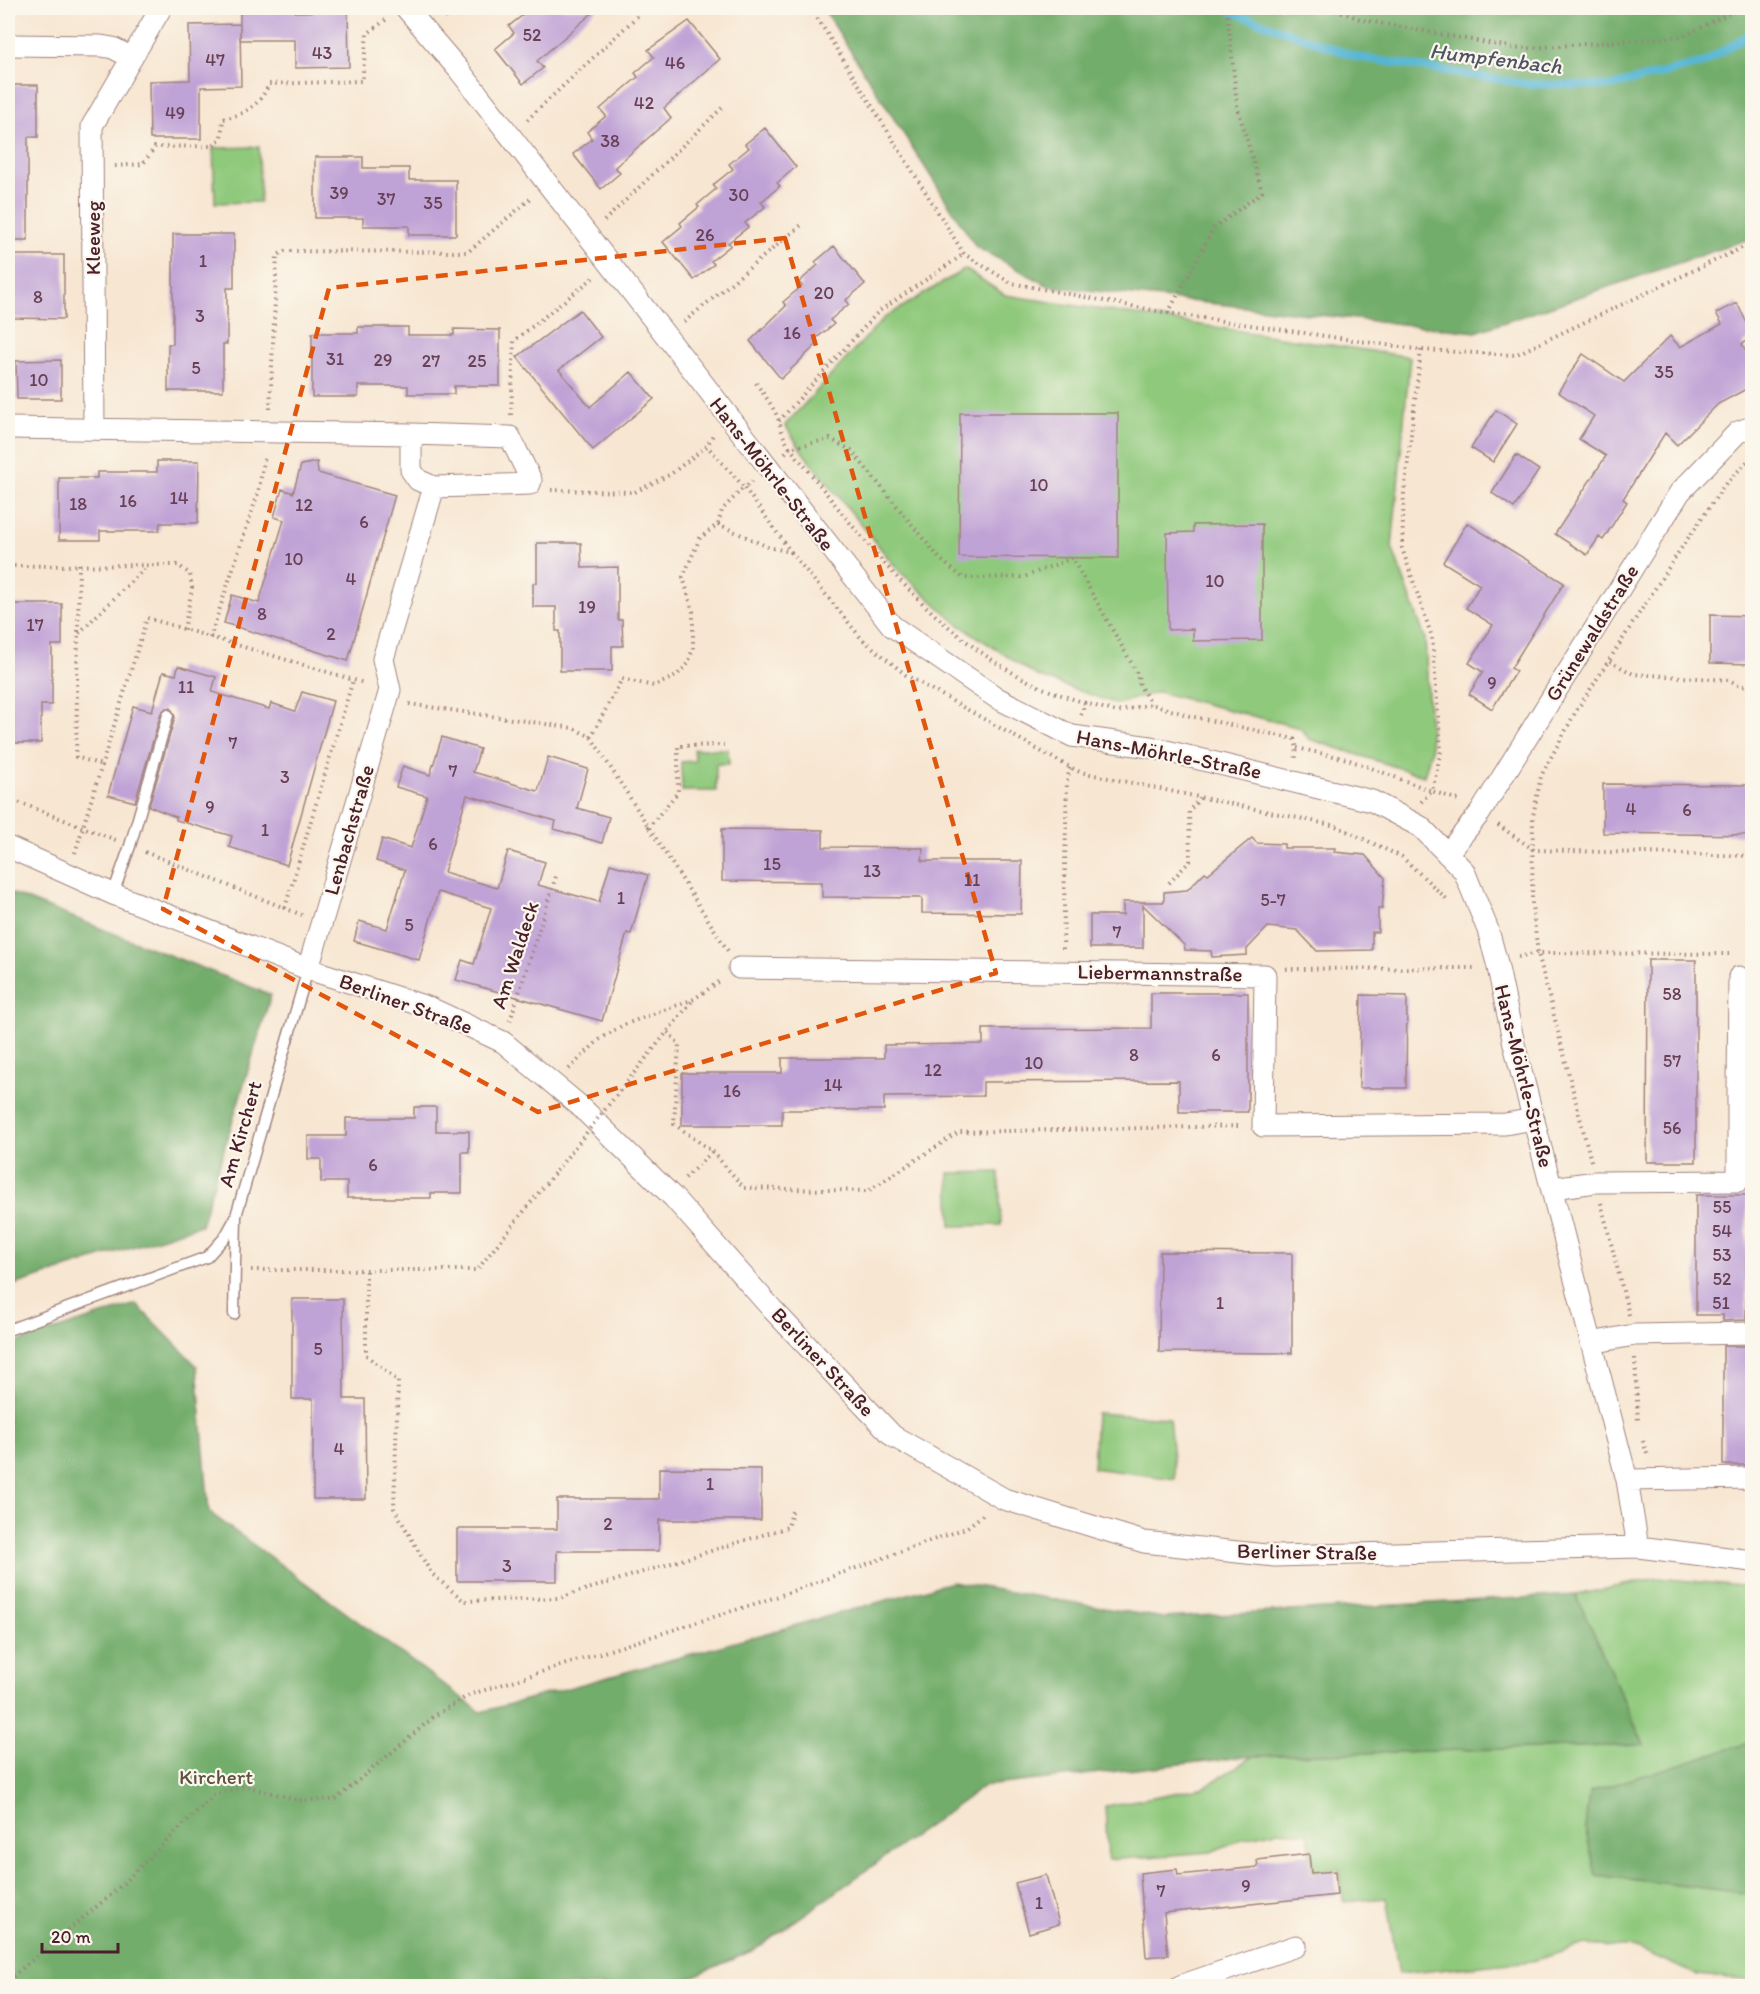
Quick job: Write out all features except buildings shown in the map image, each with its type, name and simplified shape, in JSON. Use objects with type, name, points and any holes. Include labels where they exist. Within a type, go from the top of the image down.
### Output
[{"type":"street","name":"Kleeweg","points":[[94,429],[92,126],[161,8]]},
{"type":"street","name":"Hans-Möhrle-Straße","points":[[406,8],[510,136],[892,626],[997,698],[1072,736],[1150,747],[1291,779],[1372,801],[1421,827],[1464,871],[1488,930],[1627,1480],[1638,1547]]},
{"type":"street","points":[[8,45],[101,46],[113,48],[132,58]]},
{"type":"street","name":"Grünewaldstraße","points":[[1447,854],[1480,813],[1680,492],[1738,432],[1752,427]]},
{"type":"street","points":[[10,428],[411,434],[510,437],[531,480],[528,486],[434,487],[418,480],[411,470],[411,434]]},
{"type":"street","name":"Lenbachstraße","points":[[308,969],[390,690],[383,659],[434,487]]},
{"type":"street","name":"Berliner Straße","points":[[8,848],[113,894],[308,969],[430,1008],[503,1042],[579,1106],[669,1194],[773,1310],[893,1436],[1004,1499],[1144,1542],[1275,1556],[1638,1547],[1752,1560]]},
{"type":"street","name":"Liebermannstraße","points":[[739,968],[1265,975],[1263,1126]]},
{"type":"street","points":[[1552,1188],[1596,1182],[1738,1181],[1745,1093],[1739,977]]},
{"type":"street","points":[[1263,1126],[1505,1124],[1534,1119]]},
{"type":"street","points":[[1591,1342],[1634,1335],[1752,1333]]},
{"type":"street","points":[[1627,1480],[1752,1478]]},
{"type":"street","points":[[1180,1986],[1296,1946]]},
{"type":"lane","points":[[113,894],[130,846],[168,715]]},
{"type":"lane","name":"Am Kirchert","points":[[234,1314],[236,1216],[308,969]]},
{"type":"lane","points":[[8,1330],[207,1257],[225,1237],[236,1216]]},
{"type":"path","points":[[510,136],[646,8]]},
{"type":"path","points":[[811,8],[964,254],[1011,283],[1168,313],[1421,350],[1515,355],[1752,243]]},
{"type":"path","points":[[1168,313],[1214,228],[1262,192],[1237,105],[1227,8]]},
{"type":"path","points":[[1330,8],[1363,20],[1520,49],[1683,36],[1739,8]]},
{"type":"path","points":[[93,166],[143,164],[155,147],[213,146],[221,138],[223,119],[239,116],[255,106],[269,84],[362,81],[367,34]]},
{"type":"path","points":[[588,237],[722,108]]},
{"type":"path","points":[[210,638],[258,493],[270,432],[277,256],[284,251],[468,252],[547,184]]},
{"type":"path","points":[[666,338],[804,223]]},
{"type":"path","points":[[778,421],[878,312],[964,254]]},
{"type":"path","points":[[510,437],[514,341],[609,264]]},
{"type":"path","points":[[1405,819],[1432,791],[1441,751],[1432,638],[1402,548],[1404,493],[1421,350]]},
{"type":"path","points":[[756,383],[778,421],[782,436],[790,448],[892,574],[946,628],[1002,667],[1036,685],[1085,703],[1117,712],[1151,704],[1190,716],[1294,739],[1297,748],[1291,779]]},
{"type":"path","points":[[10,428],[8,566],[178,565],[190,574],[192,588],[184,630]]},
{"type":"path","points":[[591,737],[622,680],[654,686],[676,676],[688,664],[693,648],[693,611],[683,577],[700,538],[718,524],[722,510],[744,487],[790,448],[830,439],[851,450],[940,559],[963,578],[1024,577],[1072,558],[1137,673],[1140,686],[1151,704]]},
{"type":"path","points":[[559,492],[635,492],[670,474],[707,446],[744,487],[791,552],[768,548],[718,524]]},
{"type":"path","points":[[1654,1480],[1638,1419],[1634,1335],[1539,952],[1532,905],[1533,816],[1541,776],[1575,713],[1726,483],[1752,457]]},
{"type":"path","points":[[79,564],[76,757],[102,765]]},
{"type":"path","points":[[78,634],[147,566]]},
{"type":"path","points":[[68,875],[147,618],[390,690],[398,703],[573,728],[591,737],[739,968],[694,999],[623,1025],[599,1040],[553,1085]]},
{"type":"path","points":[[1610,661],[1633,674],[1729,680],[1741,686],[1752,686]]},
{"type":"path","points":[[285,908],[353,680]]},
{"type":"path","points":[[1072,736],[1085,703]]},
{"type":"path","points":[[648,828],[678,792],[678,746],[724,745]]},
{"type":"path","points":[[1297,748],[1347,759],[1465,803],[1534,850],[1752,856]]},
{"type":"path","points":[[1063,972],[1067,782],[1070,767]]},
{"type":"path","points":[[1169,883],[1190,861],[1189,811],[1201,797]]},
{"type":"path","points":[[8,798],[322,922]]},
{"type":"path","name":"Am Waldeck","points":[[503,1042],[556,876]]},
{"type":"path","points":[[235,1269],[477,1270],[694,999]]},
{"type":"path","points":[[668,1032],[679,1044],[674,1124],[713,1151],[744,1188],[868,1191],[959,1132],[1263,1126]]},
{"type":"path","points":[[669,1194],[713,1151]]},
{"type":"path","points":[[366,1271],[366,1355],[398,1381],[394,1508],[431,1573],[464,1601],[559,1598],[788,1527],[793,1508]]},
{"type":"path","points":[[8,1980],[112,1894],[214,1795],[244,1786],[299,1800],[335,1800],[436,1715],[469,1695],[773,1598],[966,1528],[1004,1499]]},
{"type":"highlighted area","points":[[785,238],[996,973],[538,1112],[163,909],[329,288]]},
{"type":"green space","points":[[823,8],[1752,8],[1752,238],[1476,332],[1049,286],[976,247]]},
{"type":"green space","points":[[259,147],[260,202],[215,203],[213,148]]},
{"type":"green space","points":[[965,269],[1005,295],[1410,357],[1392,547],[1425,638],[1431,751],[1424,776],[1309,739],[1300,728],[1158,692],[1117,704],[1037,676],[959,625],[898,570],[804,454],[785,425],[884,318]]},
{"type":"green space","points":[[694,749],[728,749],[729,764],[716,764],[716,791],[682,791],[681,762],[695,761]]},
{"type":"green space","points":[[8,892],[271,995],[201,1225],[8,1287]]},
{"type":"green space","points":[[999,1172],[1001,1225],[951,1226],[949,1173]]},
{"type":"green space","name":"Kirchert","points":[[136,1304],[197,1366],[209,1512],[481,1712],[952,1582],[1163,1618],[1576,1595],[1644,1745],[1253,1756],[984,1786],[756,1949],[671,1986],[8,1986],[8,1345]]},
{"type":"green space","points":[[1096,1413],[1169,1418],[1175,1479],[1093,1468]]},
{"type":"green space","points":[[1658,1578],[1752,1587],[1752,1742],[1589,1792],[1597,1875],[1752,1894],[1752,1980],[1697,1975],[1639,1949],[1585,1945],[1532,1961],[1399,1974],[1386,1898],[1344,1902],[1339,1869],[1313,1871],[1308,1833],[1277,1831],[1244,1838],[1211,1852],[1108,1860],[1105,1806],[1205,1787],[1253,1756],[1643,1745],[1576,1595]]},
{"type":"green space","points":[[1752,1742],[1752,1894],[1596,1875],[1585,1828],[1589,1792]]},
{"type":"waterway","name":"Humpfenbach","points":[[1232,12],[1357,57],[1527,84],[1611,86],[1704,63],[1752,32]]}]
